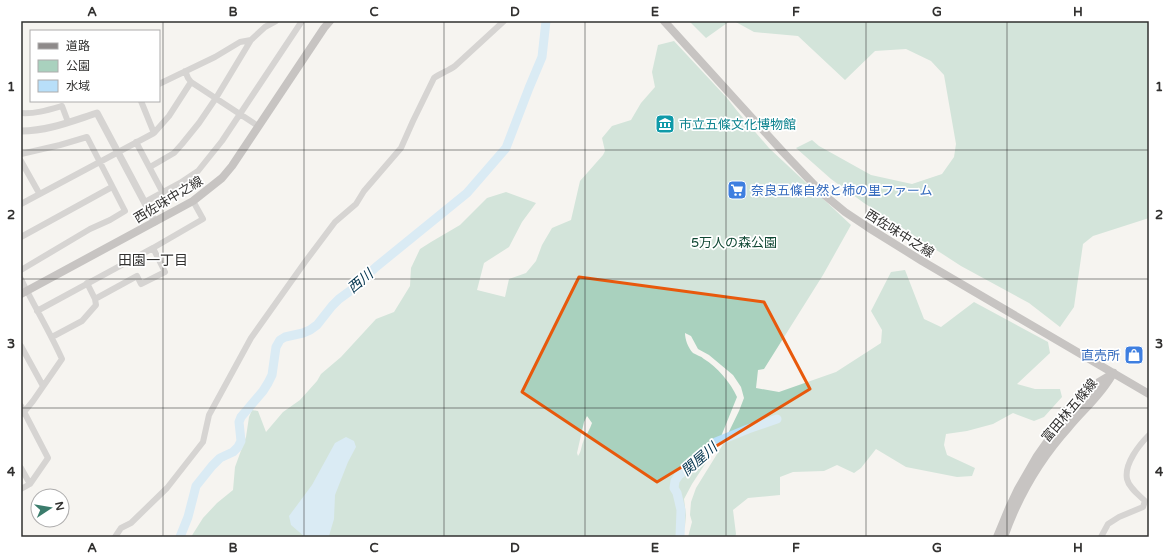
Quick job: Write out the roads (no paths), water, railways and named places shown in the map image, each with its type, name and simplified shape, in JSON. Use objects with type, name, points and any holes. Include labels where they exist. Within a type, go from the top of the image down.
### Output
[{"type":"main road","name":"西佐味中之線","points":[[24,292],[193,201],[222,178],[232,166],[330,21]]},
{"type":"main road","name":"西佐味中之線","points":[[664,21],[822,193],[845,212],[994,303],[1149,394]]},
{"type":"main road","name":"富田林五條線","points":[[997,537],[1018,489],[1037,456],[1052,435],[1099,382],[1114,373]]},
{"type":"main road","name":"富田林五條線","points":[[1004,537],[1024,492],[1044,459],[1068,427],[1106,387],[1114,373]]},
{"type":"street","points":[[150,167],[174,153],[199,123],[251,40],[265,27],[276,21]]},
{"type":"street","points":[[145,202],[180,183],[198,170],[222,141],[302,21]]},
{"type":"street","points":[[115,537],[121,528],[131,524],[167,488],[203,442],[209,415],[251,338],[335,222],[356,204],[364,191],[401,148],[434,78],[455,66],[504,21]]},
{"type":"street","points":[[160,84],[215,57],[240,42],[251,40]]},
{"type":"street","points":[[185,71],[191,82],[258,126]]},
{"type":"street","points":[[21,204],[39,193],[154,133],[169,116],[191,82]]},
{"type":"street","points":[[141,102],[154,133]]},
{"type":"street","points":[[21,114],[46,111],[62,106],[68,122]]},
{"type":"street","points":[[21,132],[53,128],[97,113],[155,222]]},
{"type":"street","points":[[21,154],[60,146],[87,137],[125,211],[90,229],[21,270]]},
{"type":"street","points":[[136,142],[163,193]]},
{"type":"street","points":[[21,161],[39,193]]},
{"type":"street","points":[[21,237],[112,187]]},
{"type":"street","points":[[37,311],[203,219],[193,201]]},
{"type":"street","points":[[95,299],[137,276],[141,284],[165,272],[153,248]]},
{"type":"street","points":[[21,279],[24,292],[37,311],[62,359],[43,386],[22,411],[48,458],[30,484],[21,489]]},
{"type":"street","points":[[52,338],[82,321],[96,305],[95,299],[87,283]]},
{"type":"street","points":[[21,346],[43,386]]},
{"type":"street","points":[[1101,537],[1108,524],[1119,517],[1143,507],[1145,501],[1132,489],[1127,480],[1127,470],[1129,462],[1149,435]]},
{"type":"street","points":[[21,468],[30,484]]},
{"type":"water","points":[[346,437],[354,441],[356,447],[348,462],[335,495],[334,519],[329,536],[305,537],[291,525],[289,516],[312,485],[335,443]]},
{"type":"waterway","name":"西川","points":[[180,537],[188,517],[196,486],[220,458],[233,452],[238,447],[241,441],[239,422],[241,417],[268,383],[272,375],[276,347],[280,340],[285,337],[303,333],[317,325],[339,299],[467,193],[506,148],[542,57],[546,21]]},
{"type":"waterway","name":"関屋川","points":[[680,537],[681,510],[677,493],[674,488],[675,481],[679,475],[700,460],[716,442],[777,419]]},
{"type":"place","name":"市立五條文化博物館","points":[[665,124]]},
{"type":"place","name":"奈良五條自然と柿の里ファーム","points":[[737,190]]},
{"type":"place","name":"直売所","points":[[1134,355]]},
{"type":"district","name":"田園一丁目","points":[[153,260]]},
{"type":"park label","name":"5万人の森公園","points":[[734,242]]}]
